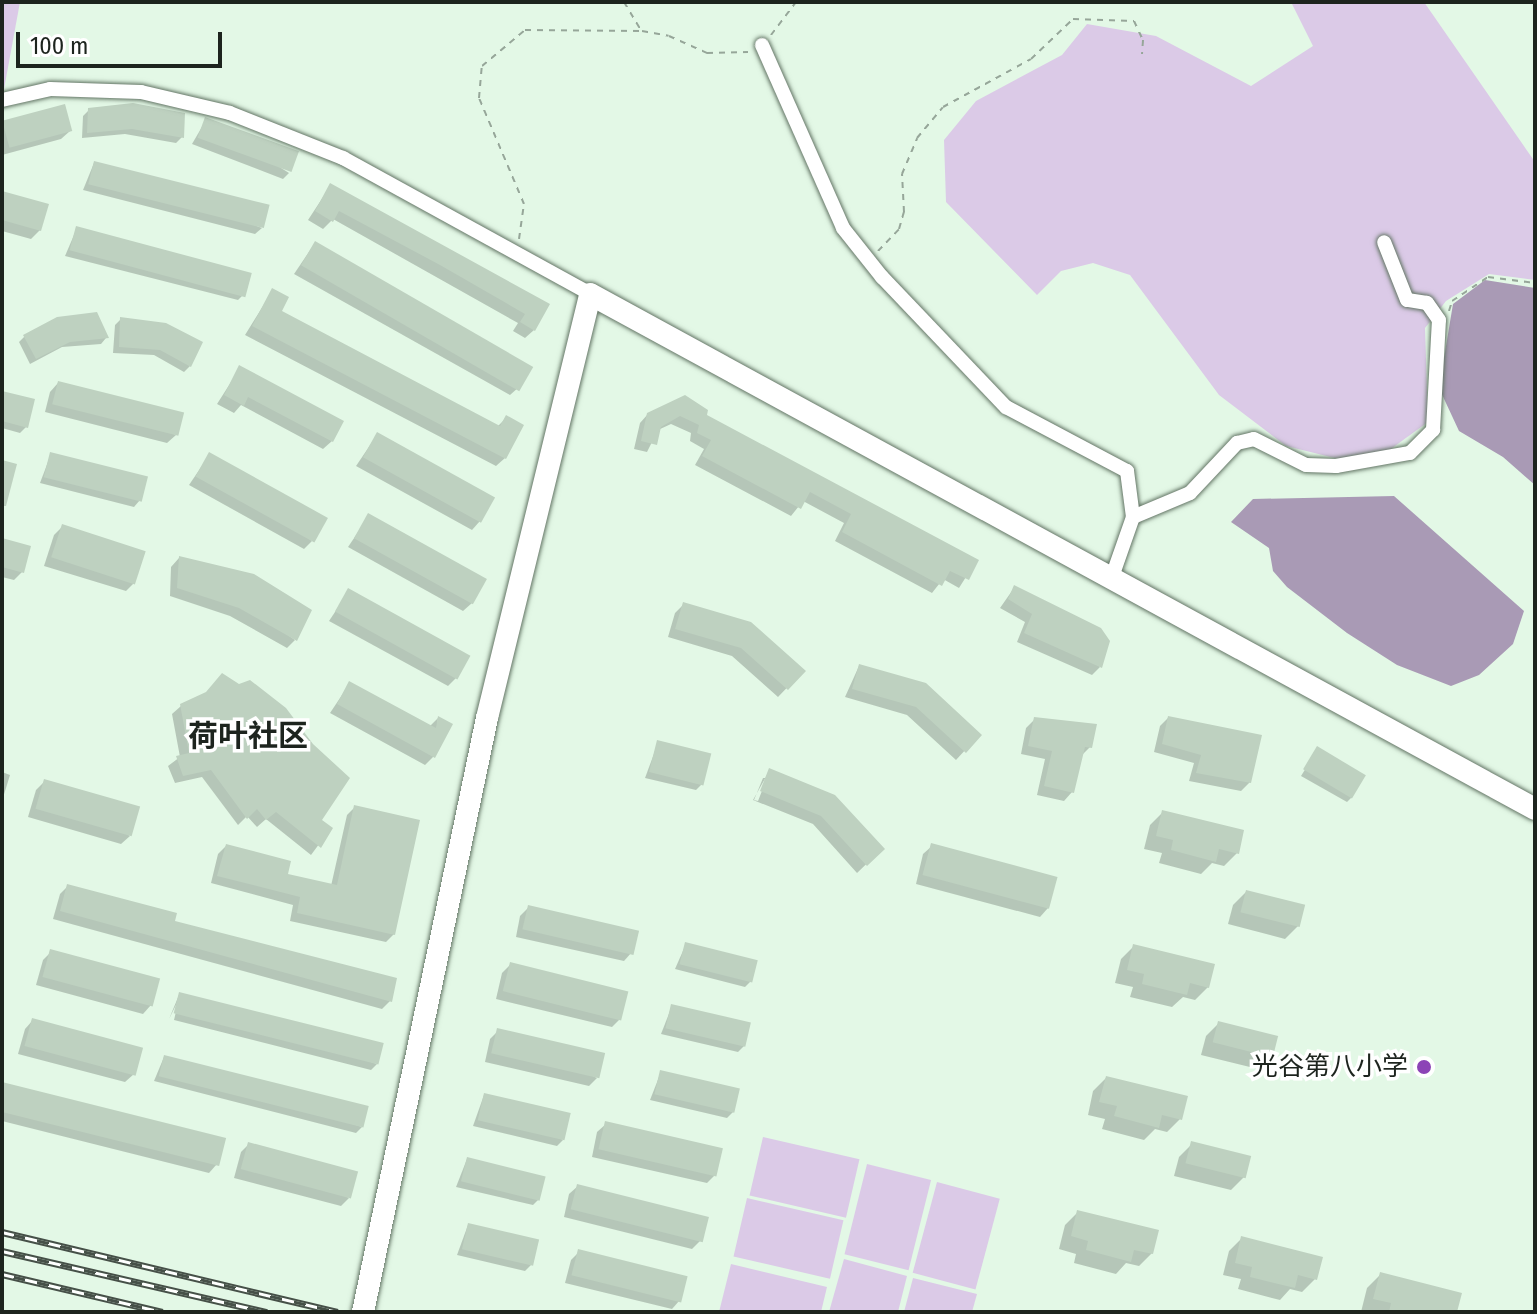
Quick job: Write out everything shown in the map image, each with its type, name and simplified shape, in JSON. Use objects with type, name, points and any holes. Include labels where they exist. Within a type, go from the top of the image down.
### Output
[{"type":"main road","points":[[363,1312],[487,718],[590,294],[1535,809]]},
{"type":"street","points":[[762,45],[843,228],[869,261],[993,397],[1127,471],[1133,517],[1112,577]]},
{"type":"street","points":[[2,100],[50,89],[141,92],[230,113],[343,158],[590,294]]},
{"type":"street","points":[[1133,517],[1190,493],[1237,443],[1254,439],[1306,465],[1336,466],[1410,453],[1433,430],[1439,320],[1427,303],[1407,300],[1384,242]]},
{"type":"path","points":[[624,2],[642,31]]},
{"type":"path","points":[[517,256],[524,204],[479,98],[482,66],[525,30],[642,31],[669,36],[707,53],[750,52],[762,45],[796,2]]},
{"type":"path","points":[[869,261],[899,229],[904,212],[902,174],[917,138],[943,107],[1031,59],[1073,19],[1134,21],[1143,40],[1142,54]]},
{"type":"path","points":[[1449,311],[1452,301],[1488,277],[1535,283]]},
{"type":"shaded area","points":[[2,2],[20,2],[2,100]]},
{"type":"shaded area","points":[[1291,2],[1424,2],[1535,162],[1535,280],[1489,274],[1446,301],[1425,328],[1428,422],[1388,451],[1347,461],[1286,446],[1219,395],[1130,275],[1093,263],[1061,271],[1037,295],[946,202],[944,140],[976,101],[1062,55],[1087,24],[1156,36],[1251,86],[1313,46]]},
{"type":"shaded area","points":[[1485,280],[1535,288],[1535,485],[1503,457],[1459,431],[1439,388],[1453,304]]},
{"type":"shaded area","points":[[1394,496],[1524,611],[1513,644],[1479,675],[1451,686],[1397,665],[1347,633],[1287,587],[1273,571],[1269,548],[1231,522],[1253,499]]},
{"type":"shaded area","points":[[763,1137],[859,1159],[846,1218],[750,1195]]},
{"type":"shaded area","points":[[867,1164],[931,1180],[909,1270],[845,1254]]},
{"type":"shaded area","points":[[937,1182],[1000,1199],[975,1290],[913,1273]]},
{"type":"shaded area","points":[[747,1198],[843,1220],[830,1279],[734,1256]]},
{"type":"shaded area","points":[[844,1259],[907,1276],[898,1312],[829,1312]]},
{"type":"shaded area","points":[[731,1264],[827,1287],[821,1312],[719,1312]]},
{"type":"shaded area","points":[[913,1278],[977,1294],[972,1312],[904,1312]]},
{"type":"building","points":[[133,103],[185,113],[184,138],[132,129],[87,133],[88,108]]},
{"type":"building","points":[[65,104],[72,131],[9,148],[2,121]]},
{"type":"building","points":[[205,117],[299,151],[291,172],[197,138]]},
{"type":"building","points":[[94,161],[270,205],[264,228],[88,184]]},
{"type":"building","points":[[330,183],[550,304],[535,331],[520,322],[525,314],[440,265],[339,211],[333,222],[315,211]]},
{"type":"building","points":[[2,191],[49,204],[41,231],[2,220]]},
{"type":"building","points":[[76,226],[252,273],[245,297],[70,250]]},
{"type":"building","points":[[315,241],[533,367],[519,391],[301,265]]},
{"type":"building","points":[[272,288],[289,297],[282,311],[500,426],[506,415],[524,425],[506,459],[252,326]]},
{"type":"building","points":[[97,312],[109,338],[70,342],[36,359],[23,335],[57,317]]},
{"type":"building","points":[[120,317],[166,323],[203,342],[191,367],[160,350],[119,347]]},
{"type":"building","points":[[239,365],[344,421],[333,442],[248,397],[244,406],[224,395]]},
{"type":"building","points":[[58,381],[184,412],[178,436],[52,404]]},
{"type":"building","points":[[2,391],[35,399],[28,428],[2,421]]},
{"type":"building","points":[[685,395],[708,410],[707,415],[979,560],[969,580],[950,571],[942,586],[842,532],[851,514],[810,492],[801,509],[702,456],[711,440],[697,433],[699,425],[680,416],[661,427],[657,445],[641,441],[647,413]]},
{"type":"building","points":[[377,432],[495,497],[481,523],[363,457]]},
{"type":"building","points":[[50,452],[148,476],[142,502],[44,477]]},
{"type":"building","points":[[209,452],[328,518],[314,542],[195,476]]},
{"type":"building","points":[[2,460],[17,464],[6,506],[2,506]]},
{"type":"building","points":[[368,513],[487,579],[473,604],[354,538]]},
{"type":"building","points":[[62,524],[146,551],[135,584],[51,557]]},
{"type":"building","points":[[2,538],[31,546],[24,573],[2,567]]},
{"type":"building","points":[[179,556],[254,574],[312,610],[297,641],[239,608],[177,588]]},
{"type":"building","points":[[1014,585],[1101,628],[1110,641],[1102,668],[1024,633],[1032,614],[1008,599]]},
{"type":"building","points":[[348,588],[470,656],[457,679],[335,612]]},
{"type":"building","points":[[683,602],[751,622],[806,671],[788,690],[741,648],[675,629]]},
{"type":"building","points":[[859,664],[926,683],[982,735],[966,753],[916,707],[852,689]]},
{"type":"building","points":[[222,673],[239,684],[250,680],[286,708],[313,744],[350,778],[322,820],[333,828],[321,848],[276,812],[266,820],[257,809],[247,819],[211,770],[183,776],[176,756],[189,753],[180,704],[206,692]]},
{"type":"building","points":[[349,681],[436,728],[438,716],[453,724],[435,758],[337,704]]},
{"type":"building","points":[[1168,716],[1262,735],[1251,783],[1196,773],[1201,755],[1162,744]]},
{"type":"building","points":[[1034,717],[1097,724],[1092,748],[1085,747],[1074,793],[1044,786],[1052,751],[1028,746]]},
{"type":"building","points":[[657,740],[711,754],[703,786],[649,772]]},
{"type":"building","points":[[1317,746],[1366,775],[1352,799],[1303,769]]},
{"type":"building","points":[[769,768],[835,795],[885,849],[867,866],[821,816],[760,791]]},
{"type":"building","points":[[44,779],[140,807],[132,836],[35,809]]},
{"type":"building","points":[[354,805],[420,820],[395,935],[297,913],[300,897],[217,876],[226,844],[291,861],[288,874],[337,885]]},
{"type":"building","points":[[1162,810],[1244,830],[1239,854],[1219,849],[1216,862],[1171,850],[1173,840],[1156,836]]},
{"type":"building","points":[[931,843],[1058,877],[1049,909],[922,875]]},
{"type":"building","points":[[67,884],[177,913],[175,921],[397,978],[392,1002],[60,911]]},
{"type":"building","points":[[1246,890],[1305,905],[1300,927],[1240,912]]},
{"type":"building","points":[[528,905],[639,931],[633,955],[522,929]]},
{"type":"building","points":[[685,942],[758,960],[752,982],[679,964]]},
{"type":"building","points":[[1133,944],[1215,964],[1209,988],[1190,983],[1187,995],[1142,984],[1144,974],[1127,970]]},
{"type":"building","points":[[50,949],[160,979],[153,1007],[42,977]]},
{"type":"building","points":[[510,962],[628,992],[621,1021],[503,991]]},
{"type":"building","points":[[179,992],[384,1043],[378,1064],[174,1013]]},
{"type":"building","points":[[671,1004],[751,1022],[745,1047],[665,1028]]},
{"type":"building","points":[[32,1018],[143,1048],[136,1076],[24,1046]]},
{"type":"building","points":[[1218,1021],[1278,1036],[1273,1057],[1213,1042]]},
{"type":"building","points":[[497,1028],[605,1053],[599,1078],[491,1053]]},
{"type":"building","points":[[164,1055],[369,1106],[363,1127],[159,1076]]},
{"type":"building","points":[[660,1070],[740,1088],[734,1113],[654,1094]]},
{"type":"building","points":[[1106,1076],[1188,1096],[1182,1120],[1162,1115],[1159,1128],[1114,1116],[1117,1106],[1099,1102]]},
{"type":"building","points":[[2,1082],[226,1138],[219,1166],[2,1112]]},
{"type":"building","points":[[484,1093],[571,1113],[564,1140],[478,1120]]},
{"type":"building","points":[[605,1121],[723,1148],[716,1176],[598,1149]]},
{"type":"building","points":[[1191,1141],[1251,1156],[1246,1178],[1185,1163]]},
{"type":"building","points":[[248,1142],[358,1172],[351,1199],[241,1169]]},
{"type":"building","points":[[467,1157],[546,1177],[540,1201],[461,1181]]},
{"type":"building","points":[[577,1184],[709,1217],[703,1242],[571,1209]]},
{"type":"building","points":[[1077,1210],[1159,1230],[1153,1254],[1134,1250],[1131,1262],[1086,1250],[1088,1241],[1071,1236]]},
{"type":"building","points":[[468,1223],[539,1239],[533,1266],[462,1249]]},
{"type":"building","points":[[1241,1236],[1323,1257],[1317,1280],[1298,1275],[1295,1288],[1250,1277],[1252,1267],[1235,1263]]},
{"type":"building","points":[[578,1249],[688,1276],[681,1303],[571,1275]]},
{"type":"building","points":[[1380,1272],[1462,1293],[1457,1312],[1389,1312],[1391,1303],[1373,1299]]},
{"type":"railway","points":[[2,1232],[338,1312]]},
{"type":"railway","points":[[2,1251],[267,1312]]},
{"type":"railway","points":[[2,1274],[163,1312]]},
{"type":"place","name":"光谷第八小学","points":[[1424,1067]]},
{"type":"district","name":"荷叶社区","points":[[248,736]]}]
